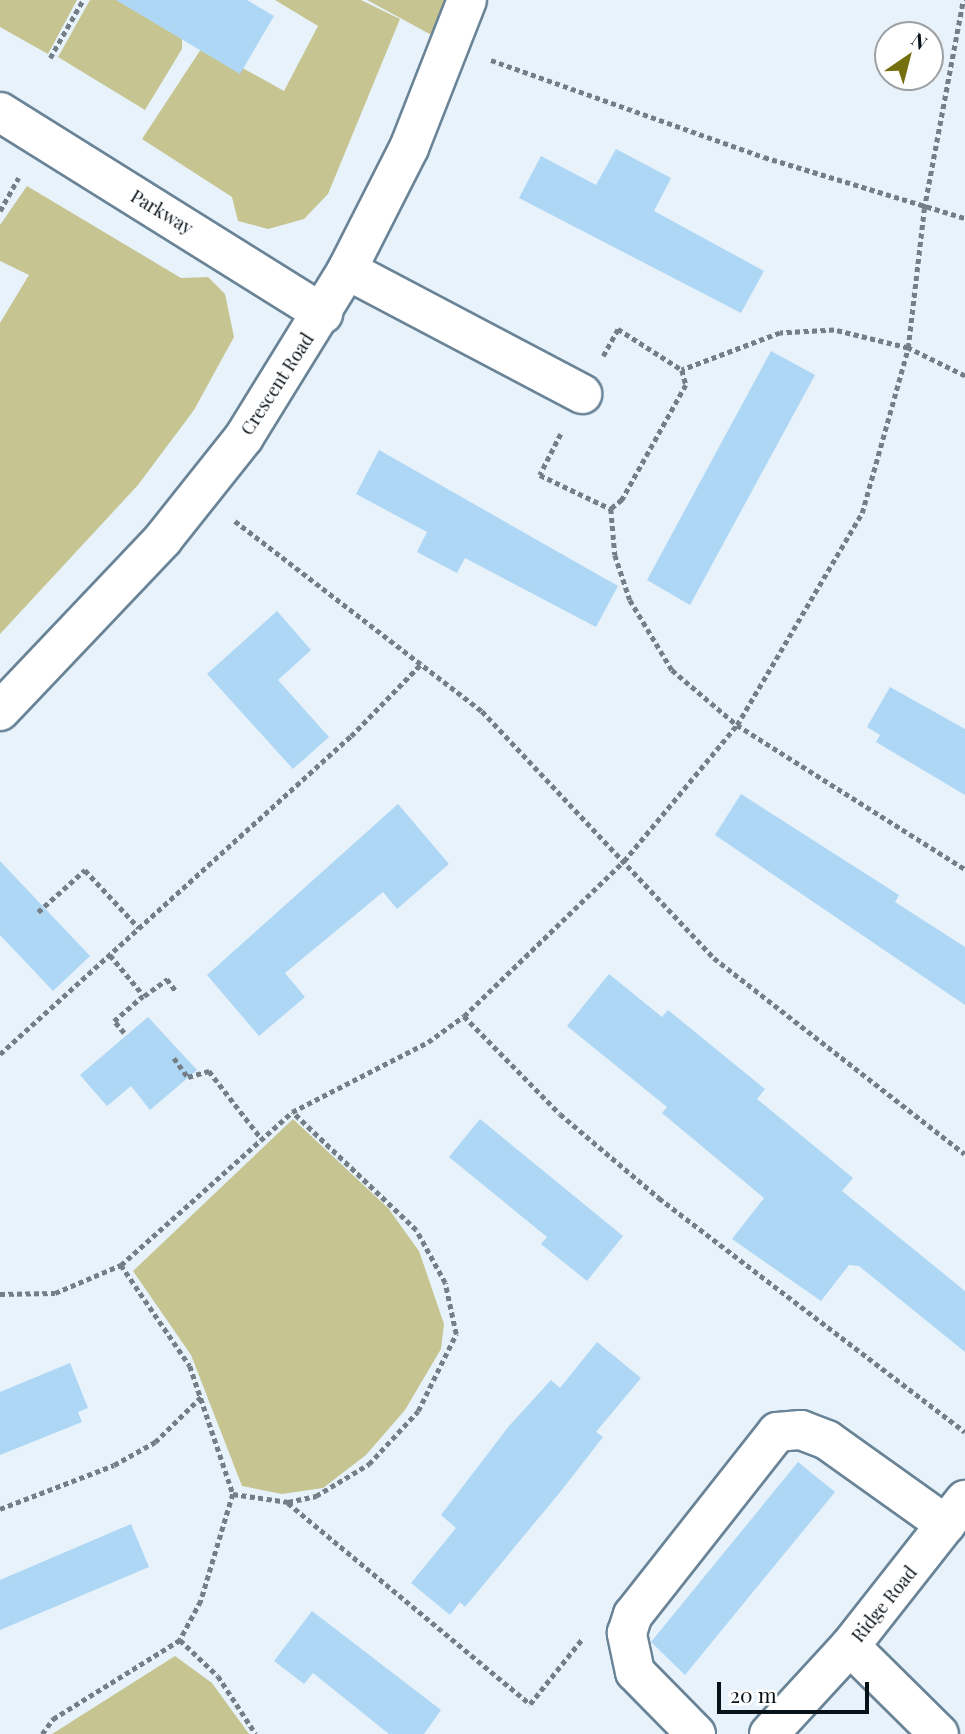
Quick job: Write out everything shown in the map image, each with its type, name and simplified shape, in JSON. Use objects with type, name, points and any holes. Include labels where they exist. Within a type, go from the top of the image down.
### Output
[{"type":"street","name":"Crescent Road","points":[[0,711],[200,493],[323,314],[409,148],[467,0]]},
{"type":"street","name":"Parkway","points":[[0,112],[323,314]]},
{"type":"street","points":[[347,270],[582,394]]},
{"type":"street","points":[[696,1734],[635,1672],[627,1633],[633,1615],[777,1432],[801,1430],[827,1440],[956,1512]]},
{"type":"street","name":"Ridge Road","points":[[768,1734],[850,1646],[956,1512]]},
{"type":"street","points":[[850,1646],[939,1734]]},
{"type":"path","points":[[50,58],[83,0]]},
{"type":"path","points":[[0,1294],[55,1293],[121,1265],[292,1112],[429,1042],[464,1016],[624,861],[737,725],[862,513],[908,348],[924,209],[963,0]]},
{"type":"path","points":[[450,45],[924,209],[965,218]]},
{"type":"path","points":[[965,376],[908,348],[834,330],[780,333],[682,370],[686,385],[622,500],[611,509],[615,555],[648,636],[701,700],[965,869]]},
{"type":"path","points":[[200,493],[482,712],[714,958],[965,1154]]},
{"type":"path","points":[[0,1054],[110,955],[422,663]]},
{"type":"path","points":[[38,912],[85,870],[139,928]]},
{"type":"path","points":[[110,955],[143,996]]},
{"type":"path","points":[[124,1033],[114,1021],[143,996],[167,979],[176,991]]},
{"type":"path","points":[[464,1016],[560,1114],[659,1198],[965,1432]]},
{"type":"path","points":[[174,1058],[188,1077],[209,1071],[261,1138]]},
{"type":"path","points":[[233,1494],[288,1502],[316,1496],[369,1464],[418,1411],[456,1334],[445,1283],[416,1230],[292,1112]]},
{"type":"path","points":[[42,1734],[53,1719],[180,1640],[201,1601],[233,1494],[202,1396],[171,1332],[121,1265]]},
{"type":"path","points":[[0,1509],[155,1442],[202,1396]]},
{"type":"path","points":[[288,1502],[530,1704],[595,1624],[627,1633]]},
{"type":"path","points":[[180,1640],[218,1676],[256,1734]]},
{"type":"shaded area","points":[[0,0],[77,0],[48,54],[0,27]]},
{"type":"shaded area","points":[[90,0],[121,0],[182,36],[182,49],[145,110],[58,57]]},
{"type":"shaded area","points":[[275,0],[361,0],[400,19],[328,194],[304,219],[268,229],[238,221],[232,197],[142,139],[203,46],[284,91],[318,26]]},
{"type":"shaded area","points":[[367,0],[467,0],[450,45]]},
{"type":"shaded area","points":[[27,186],[181,278],[208,277],[225,294],[234,337],[194,410],[138,485],[0,634],[0,323],[29,275],[0,261],[0,225]]},
{"type":"shaded area","points":[[293,1119],[388,1208],[419,1251],[444,1324],[441,1349],[405,1410],[366,1455],[323,1488],[282,1494],[242,1486],[191,1355],[133,1271]]},
{"type":"shaded area","points":[[175,1656],[212,1683],[249,1734],[52,1734]]},
{"type":"building","points":[[116,0],[247,0],[274,16],[240,74]]},
{"type":"building","points":[[616,149],[671,178],[654,211],[764,271],[741,313],[519,198],[541,156],[596,185]]},
{"type":"building","points":[[771,351],[815,375],[690,605],[647,580]]},
{"type":"building","points":[[379,450],[618,586],[596,627],[465,558],[457,573],[417,552],[427,532],[356,494]]},
{"type":"building","points":[[277,611],[311,650],[278,680],[329,737],[293,769],[207,674]]},
{"type":"building","points":[[890,687],[965,729],[965,795],[876,742],[880,735],[867,727]]},
{"type":"building","points":[[741,794],[899,895],[895,902],[965,947],[965,1005],[715,835]]},
{"type":"building","points":[[398,804],[449,864],[397,909],[383,892],[285,973],[305,997],[259,1036],[207,975]]},
{"type":"building","points":[[0,861],[90,956],[53,991],[0,935]]},
{"type":"building","points":[[609,974],[662,1017],[668,1010],[765,1089],[757,1099],[853,1178],[842,1191],[965,1291],[965,1352],[859,1266],[849,1265],[821,1301],[732,1239],[764,1198],[662,1113],[667,1107],[567,1026]]},
{"type":"building","points":[[148,1017],[197,1070],[150,1110],[131,1086],[107,1106],[80,1075]]},
{"type":"building","points":[[480,1119],[623,1236],[587,1281],[541,1244],[547,1237],[449,1157]]},
{"type":"building","points":[[597,1342],[641,1378],[596,1432],[603,1437],[561,1491],[465,1607],[460,1602],[450,1615],[411,1583],[456,1528],[441,1515],[509,1426],[551,1380],[560,1388]]},
{"type":"building","points":[[70,1363],[88,1408],[78,1412],[82,1422],[0,1455],[0,1392]]},
{"type":"building","points":[[798,1462],[835,1492],[685,1675],[651,1642]]},
{"type":"building","points":[[131,1524],[149,1567],[0,1630],[0,1580]]},
{"type":"building","points":[[312,1611],[441,1710],[424,1734],[389,1734],[313,1673],[304,1684],[274,1661]]}]
